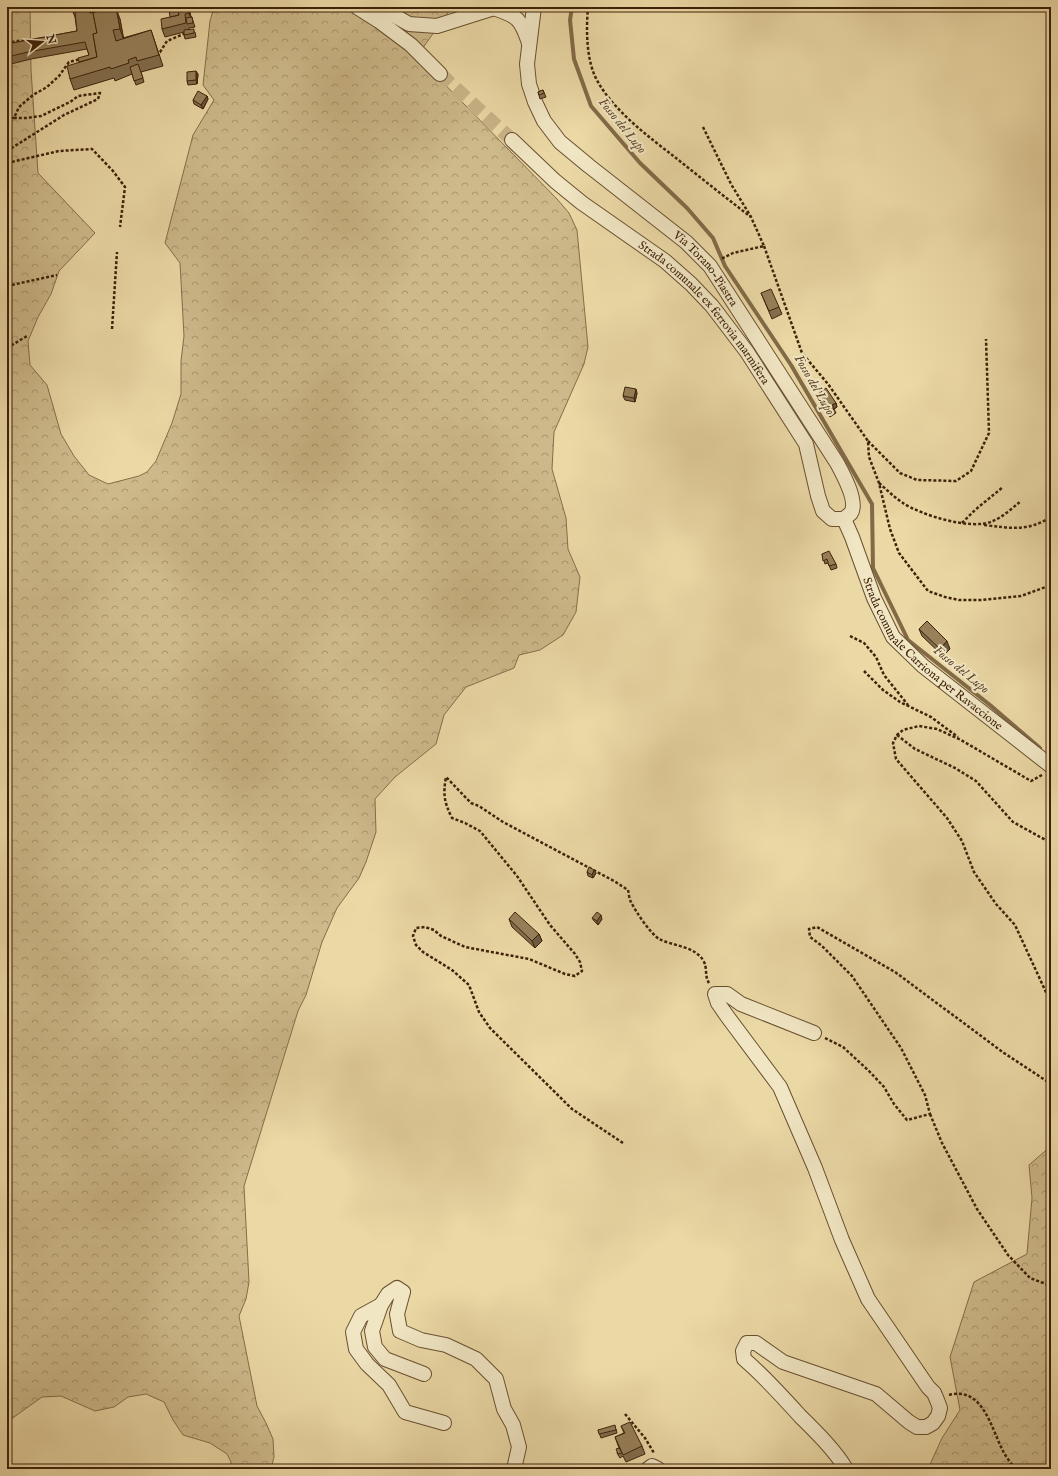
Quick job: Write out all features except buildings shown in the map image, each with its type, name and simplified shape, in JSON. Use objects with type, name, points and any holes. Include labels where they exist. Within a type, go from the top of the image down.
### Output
[{"type":"street","points":[[357,7],[379,21],[411,45],[440,74]]},
{"type":"street","points":[[379,7],[409,24],[437,26],[495,8]]},
{"type":"street","name":"Via Torano-Piastra","points":[[534,7],[527,64],[529,84],[535,102],[544,121],[560,142],[686,242],[710,266],[838,463],[848,486],[853,503],[852,512],[844,520]]},
{"type":"street","name":"Via Torano-Piastra","points":[[495,8],[511,14],[523,26],[530,46]]},
{"type":"street","name":"Strada comunale ex ferrovia marmifera","points":[[512,140],[554,181],[582,203],[665,261],[691,284],[712,306],[747,352],[806,444],[818,496],[823,510],[832,519],[844,520]]},
{"type":"street","name":"Strada comunale Carriona per Ravaccione","points":[[844,520],[852,537],[874,598],[893,637],[922,666],[1051,766]]},
{"type":"street","points":[[814,1033],[741,1004],[726,994],[715,994],[718,1003],[727,1016],[780,1087],[815,1168],[842,1240],[868,1299],[928,1387],[934,1393],[940,1408],[938,1416],[933,1422],[926,1427],[917,1427],[876,1394],[783,1362],[756,1343],[747,1343],[743,1350],[744,1359],[758,1371],[814,1430],[846,1469]]},
{"type":"street","points":[[424,1374],[385,1359],[375,1347],[372,1331],[381,1305],[388,1294],[397,1288],[402,1292],[397,1314],[400,1331],[420,1340],[446,1345],[476,1359],[496,1379],[504,1409],[513,1425],[519,1446],[514,1469]]},
{"type":"street","points":[[381,1305],[361,1316],[353,1332],[356,1349],[367,1364],[389,1385],[405,1412],[444,1423]]},
{"type":"street","points":[[648,1469],[657,1463]]},
{"type":"path","points":[[7,12],[19,7]]},
{"type":"path","points":[[588,7],[587,19],[589,56],[597,81],[614,104],[647,135],[751,217]]},
{"type":"path","points":[[149,55],[160,52],[167,41],[179,35],[190,32]]},
{"type":"path","points":[[7,44],[16,41],[28,41]]},
{"type":"path","points":[[14,118],[19,107],[33,95],[47,87],[59,76],[70,62],[87,58]]},
{"type":"path","points":[[7,117],[26,118],[41,116],[70,102],[78,96],[100,93],[98,99],[64,115],[7,151]]},
{"type":"path","points":[[703,127],[731,184],[751,217],[764,246],[802,353],[828,384],[868,441],[900,473],[918,480],[956,481],[970,471],[989,432],[986,339]]},
{"type":"path","points":[[7,163],[59,151],[92,149],[113,171],[125,187],[120,227]]},
{"type":"path","points":[[728,255],[764,246]]},
{"type":"path","points":[[112,329],[117,252]]},
{"type":"path","points":[[7,286],[57,276]]},
{"type":"path","points":[[7,348],[28,336]]},
{"type":"path","points":[[868,441],[869,457],[879,483],[890,529],[899,553],[928,591],[952,599],[982,600],[1021,596],[1051,585]]},
{"type":"path","points":[[879,483],[903,503],[934,518],[962,523],[1028,528],[1051,517]]},
{"type":"path","points":[[962,523],[1003,487]]},
{"type":"path","points":[[981,525],[993,521],[1020,502]]},
{"type":"path","points":[[850,636],[864,643],[876,656],[884,675],[909,706]]},
{"type":"path","points":[[864,671],[883,690],[931,717],[961,740]]},
{"type":"path","points":[[1051,766],[1041,776],[1031,781],[961,740],[937,729],[919,726],[903,730],[897,735],[893,743],[896,759],[948,818],[962,841],[974,872],[996,904],[1015,925],[1051,1003]]},
{"type":"path","points":[[897,735],[915,749],[955,768],[976,781],[1013,822],[1051,843]]},
{"type":"path","points":[[623,1143],[572,1108],[490,1028],[479,1012],[470,985],[452,970],[423,952],[416,945],[413,936],[416,928],[425,927],[434,930],[441,936],[465,947],[529,959],[565,974],[575,976],[582,971],[580,962],[575,954],[550,925],[517,876],[480,831],[452,818],[445,804],[444,790],[446,777],[471,803],[479,806],[503,822],[614,881],[628,890],[631,901],[647,926],[658,938],[692,950],[703,959],[707,969],[706,978],[715,994]]},
{"type":"path","points":[[1051,1084],[1004,1053],[895,972],[817,927],[809,929],[810,938],[822,946],[852,976],[901,1048],[924,1095],[942,1143],[976,1209],[1008,1255],[1030,1278],[1051,1286]]},
{"type":"path","points":[[814,1033],[843,1048],[869,1071],[884,1087],[894,1104],[907,1120],[930,1114]]},
{"type":"path","points":[[937,1400],[950,1394],[965,1394],[979,1402],[1003,1452],[1015,1469]]},
{"type":"path","points":[[625,1414],[645,1438],[657,1463]]},
{"type":"green space","points":[[7,7],[30,7],[31,70],[38,173],[95,233],[59,271],[51,294],[38,317],[28,341],[30,365],[47,385],[61,434],[74,456],[89,475],[108,484],[139,476],[147,472],[156,461],[172,423],[181,394],[181,361],[184,336],[180,263],[165,243],[193,135],[214,100],[203,85],[210,21],[214,7],[452,7],[417,56],[557,199],[569,213],[577,230],[588,347],[584,364],[554,432],[552,469],[566,518],[568,549],[580,577],[576,612],[563,635],[540,650],[519,655],[514,668],[466,687],[444,715],[436,744],[395,777],[375,799],[376,832],[366,862],[359,878],[337,908],[322,942],[306,995],[298,1011],[244,1186],[249,1282],[246,1299],[239,1316],[257,1406],[273,1439],[274,1457],[271,1469],[230,1469],[231,1462],[227,1454],[210,1443],[183,1435],[164,1402],[146,1394],[128,1397],[114,1407],[95,1411],[61,1396],[42,1397],[7,1422]]},
{"type":"green space","points":[[1051,1146],[1051,1469],[928,1469],[942,1438],[960,1410],[950,1357],[974,1282],[1027,1254],[1032,1198],[1029,1165]]},
{"type":"waterway","name":"Fosso del Lupo","points":[[572,7],[570,20],[574,59],[591,106],[640,163],[687,208],[713,238],[725,266],[791,365],[872,504],[873,568],[908,640],[990,705],[1040,748]]},
{"type":"tunnel","points":[[440,74],[512,140]]}]
